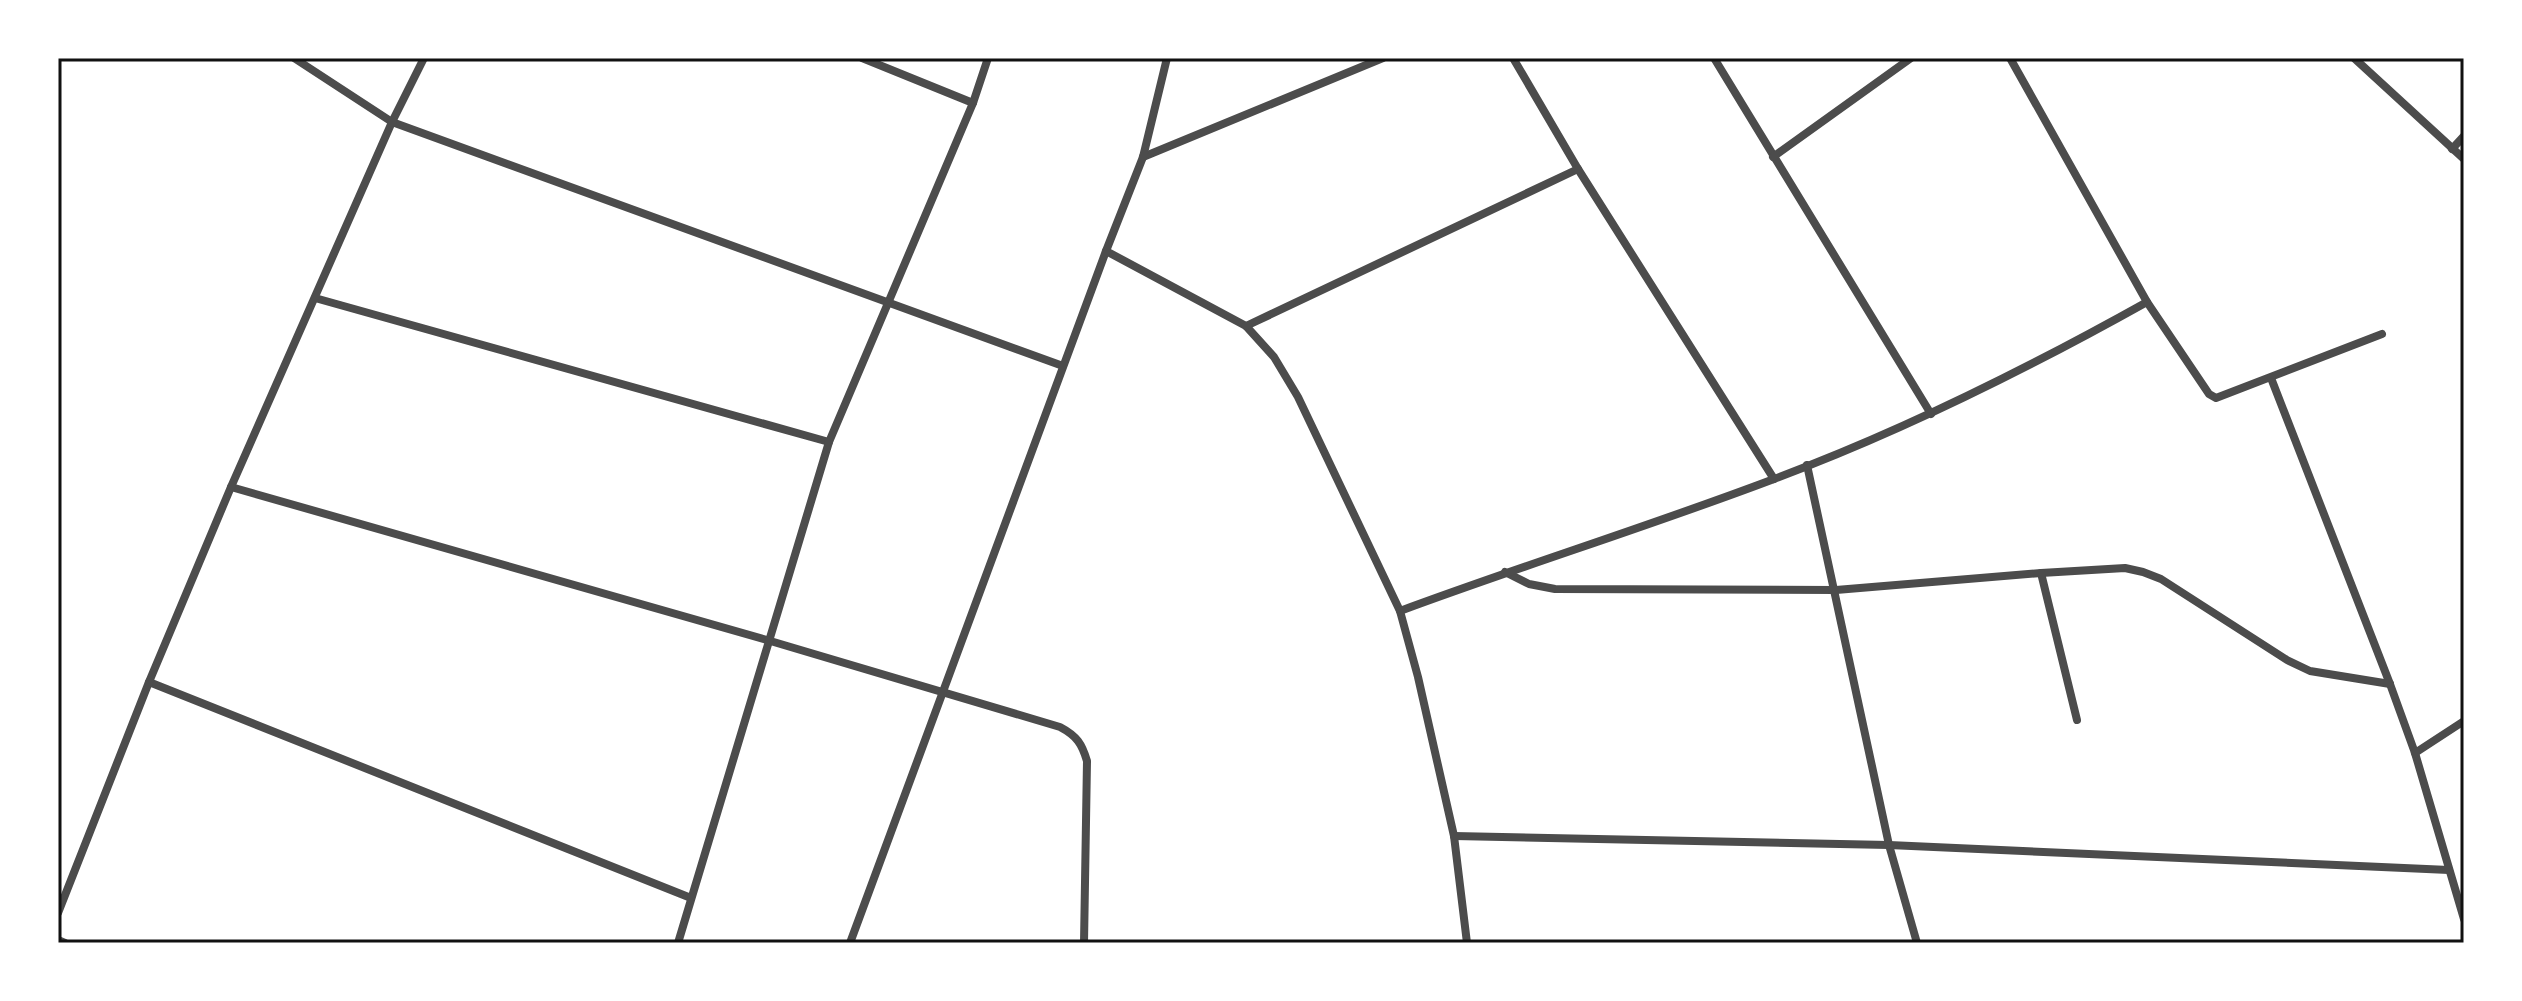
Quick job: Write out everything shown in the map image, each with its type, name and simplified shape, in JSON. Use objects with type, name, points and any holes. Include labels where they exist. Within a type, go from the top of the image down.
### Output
[{"type":"street","points":[[294,58],[392,122],[1063,366]]},
{"type":"street","points":[[58,913],[149,682],[231,487],[392,122],[424,58]]},
{"type":"street","points":[[862,58],[973,103]]},
{"type":"street","points":[[678,943],[829,442],[973,103],[988,58]]},
{"type":"street","points":[[850,943],[1143,157],[1167,58]]},
{"type":"street","points":[[1143,157],[1383,58]]},
{"type":"street","points":[[1513,58],[1578,169],[1774,479]]},
{"type":"street","points":[[1714,58],[1931,414]]},
{"type":"street","points":[[1773,157],[1911,58]]},
{"type":"street","points":[[2010,58],[2147,302],[2209,394],[2216,398],[2382,334]]},
{"type":"street","points":[[2354,58],[2464,159]]},
{"type":"street","points":[[2452,149],[2464,136]]},
{"type":"street","points":[[1246,326],[1578,169]]},
{"type":"street","points":[[1106,251],[1246,326],[1274,357],[1298,397],[1400,611],[1454,836],[1467,943]]},
{"type":"street","points":[[315,298],[829,442]]},
{"type":"street","points":[[1400,611],[1774,479],[1931,414],[2147,302]]},
{"type":"street","points":[[2271,378],[2415,753],[2464,919]]},
{"type":"street","points":[[1807,465],[1889,845],[1917,943]]},
{"type":"street","points":[[231,487],[1060,727],[1073,734],[1082,744],[1087,761],[1084,943]]},
{"type":"street","points":[[1505,572],[1529,584],[1555,589],[1836,590],[2125,568],[2161,579],[2287,660],[2310,671],[2390,684]]},
{"type":"street","points":[[2041,573],[2077,720]]},
{"type":"street","points":[[149,682],[691,898]]},
{"type":"street","points":[[2415,753],[2464,721]]},
{"type":"street","points":[[1454,836],[1889,845],[2449,870]]},
{"type":"street","points":[[58,940],[65,943]]}]
